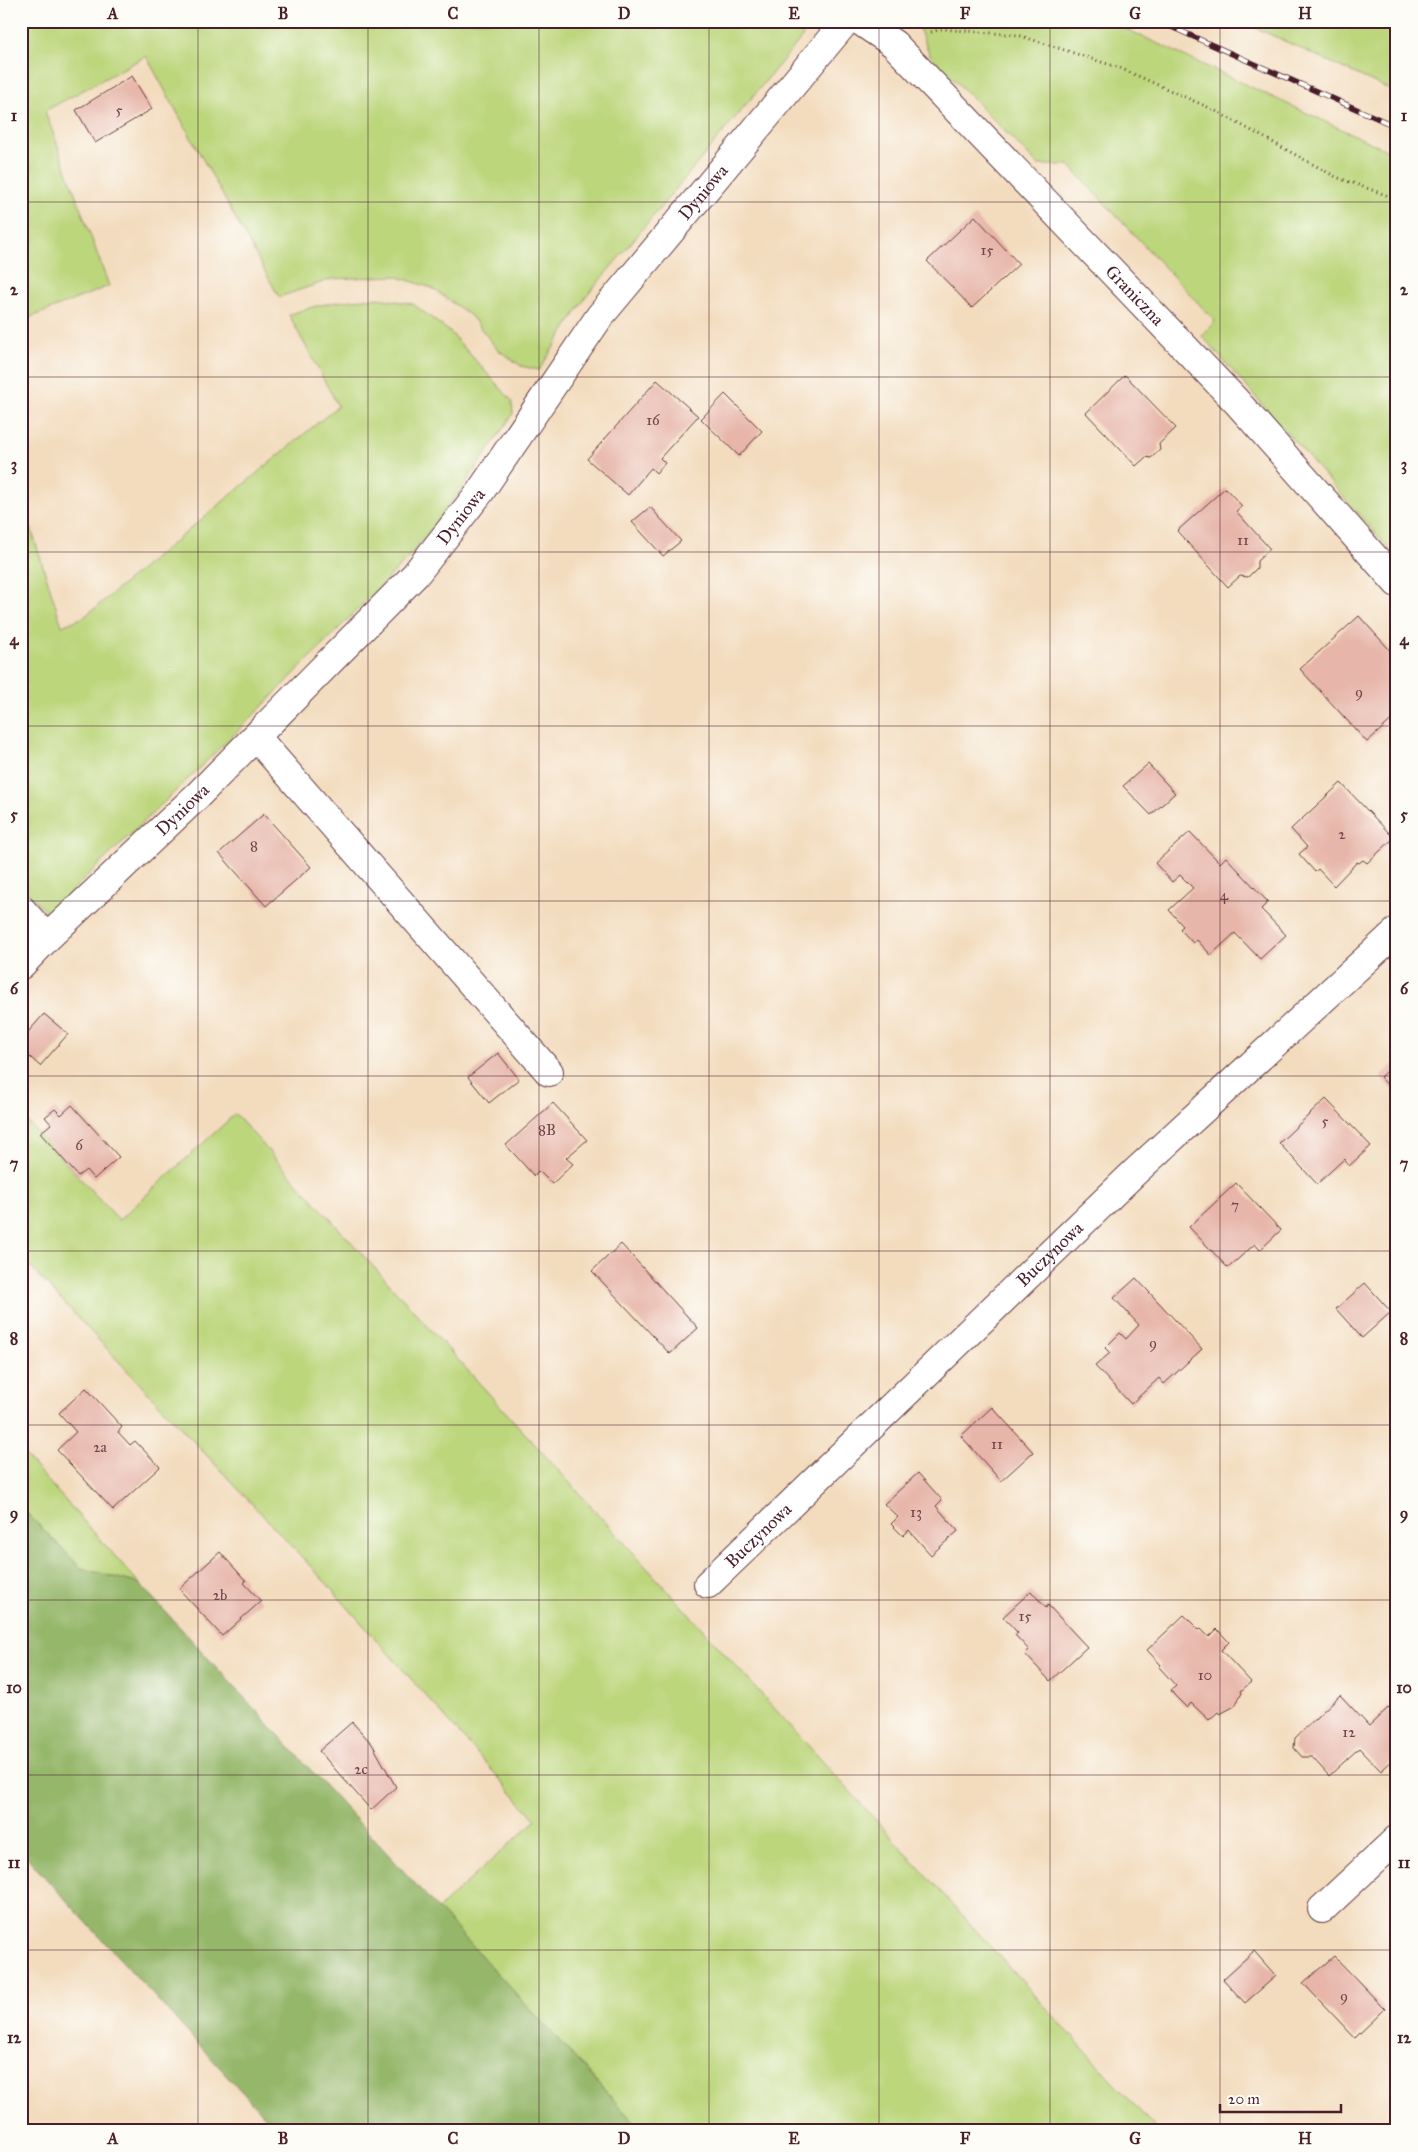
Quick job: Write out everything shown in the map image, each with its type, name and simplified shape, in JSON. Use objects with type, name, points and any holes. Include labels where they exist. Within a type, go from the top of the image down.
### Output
[{"type":"street","name":"Dyniowa","points":[[21,965],[197,796],[415,575],[480,492],[600,316],[846,21]]},
{"type":"street","name":"Graniczna","points":[[860,21],[894,44],[1236,401],[1397,583]]},
{"type":"street","points":[[256,737],[550,1072]]},
{"type":"street","points":[[21,909],[47,938]]},
{"type":"street","name":"Buczynowa","points":[[708,1584],[1126,1180],[1397,931]]},
{"type":"street","points":[[1322,1909],[1397,1839]]},
{"type":"path","points":[[894,44],[942,29],[1018,35],[1120,68],[1212,109],[1336,177],[1397,199]]},
{"type":"green space","points":[[21,21],[799,21],[803,36],[586,297],[539,370],[521,366],[497,349],[471,316],[432,288],[395,276],[332,279],[279,297],[146,56],[45,111],[109,286],[21,321]]},
{"type":"green space","points":[[916,21],[1109,21],[1397,155],[1397,558],[1202,336],[1215,321],[1069,165],[1038,165],[930,55]]},
{"type":"green space","points":[[1241,21],[1397,21],[1397,93]]},
{"type":"green space","points":[[378,298],[413,304],[450,332],[512,401],[513,414],[461,490],[410,556],[248,721],[48,914],[21,886],[21,497],[62,626],[84,617],[338,406],[289,315],[333,303]]},
{"type":"green space","points":[[235,1114],[1158,2131],[642,2131],[438,1909],[536,1820],[327,1584],[21,1257],[21,1115],[119,1220]]},
{"type":"green space","points":[[21,1451],[140,1584],[81,1568],[21,1507]]},
{"type":"green space","points":[[21,1507],[81,1568],[140,1584],[642,2131],[278,2131],[21,1851]]},
{"type":"building","points":[[132,76],[152,109],[95,143],[76,110]]},
{"type":"building","points":[[975,216],[1019,264],[972,308],[927,261]]},
{"type":"building","points":[[1125,375],[1176,428],[1159,444],[1160,450],[1151,458],[1146,457],[1136,466],[1086,413]]},
{"type":"building","points":[[657,380],[698,416],[660,458],[665,463],[656,473],[651,468],[628,495],[587,459]]},
{"type":"building","points":[[725,394],[762,431],[739,456],[701,419]]},
{"type":"building","points":[[1225,488],[1242,506],[1236,511],[1270,549],[1257,561],[1257,568],[1248,577],[1240,576],[1228,587],[1177,531]]},
{"type":"building","points":[[650,507],[681,541],[663,556],[632,522]]},
{"type":"building","points":[[1359,616],[1397,658],[1397,715],[1367,742],[1300,669]]},
{"type":"building","points":[[1148,764],[1175,793],[1151,815],[1123,786]]},
{"type":"building","points":[[1341,783],[1394,838],[1367,863],[1363,860],[1359,863],[1357,862],[1334,886],[1318,869],[1315,872],[1299,854],[1307,847],[1291,829]]},
{"type":"building","points":[[264,814],[311,867],[266,906],[219,853]]},
{"type":"building","points":[[1190,832],[1220,863],[1226,857],[1268,902],[1261,909],[1286,935],[1260,959],[1235,933],[1211,955],[1197,940],[1193,943],[1180,929],[1183,926],[1169,910],[1193,888],[1180,875],[1172,882],[1155,863]]},
{"type":"building","points":[[44,1014],[68,1034],[40,1066],[21,1049],[21,1040]]},
{"type":"building","points":[[498,1053],[519,1079],[489,1103],[468,1077]]},
{"type":"building","points":[[1397,1061],[1397,1095],[1380,1077]]},
{"type":"building","points":[[1326,1099],[1371,1146],[1349,1166],[1344,1159],[1317,1184],[1279,1143]]},
{"type":"building","points":[[553,1103],[587,1140],[566,1158],[573,1164],[552,1184],[539,1171],[534,1176],[506,1145]]},
{"type":"building","points":[[72,1105],[119,1157],[94,1179],[86,1170],[78,1176],[40,1133],[51,1124],[45,1117],[55,1109],[61,1115]]},
{"type":"building","points":[[1236,1183],[1281,1230],[1260,1250],[1255,1244],[1228,1268],[1189,1227]]},
{"type":"building","points":[[621,1244],[698,1328],[670,1354],[592,1271]]},
{"type":"building","points":[[1136,1278],[1202,1349],[1164,1384],[1159,1378],[1131,1404],[1095,1366],[1110,1353],[1105,1348],[1120,1333],[1126,1339],[1139,1325],[1114,1298]]},
{"type":"building","points":[[1365,1283],[1391,1312],[1362,1338],[1336,1309]]},
{"type":"building","points":[[86,1388],[122,1427],[118,1432],[130,1445],[135,1441],[160,1467],[113,1510],[57,1450],[76,1432],[59,1413]]},
{"type":"building","points":[[992,1407],[1033,1452],[1001,1481],[961,1436]]},
{"type":"building","points":[[918,1473],[942,1500],[936,1506],[958,1531],[931,1555],[909,1530],[903,1536],[891,1524],[898,1517],[884,1504]]},
{"type":"building","points":[[220,1552],[261,1601],[222,1636],[179,1589]]},
{"type":"building","points":[[1031,1591],[1046,1608],[1048,1605],[1087,1647],[1050,1681],[1025,1654],[1029,1650],[1015,1635],[1018,1633],[1003,1617]]},
{"type":"building","points":[[1184,1615],[1209,1637],[1217,1629],[1229,1642],[1221,1650],[1251,1682],[1241,1691],[1242,1693],[1235,1706],[1220,1714],[1218,1712],[1209,1720],[1191,1703],[1187,1708],[1174,1695],[1171,1690],[1176,1686],[1147,1650]]},
{"type":"building","points":[[1340,1695],[1369,1726],[1389,1707],[1397,1716],[1397,1756],[1381,1771],[1359,1748],[1329,1776],[1312,1757],[1302,1757],[1294,1748],[1295,1738]]},
{"type":"building","points":[[352,1722],[372,1744],[396,1787],[371,1810],[319,1751]]},
{"type":"building","points":[[1254,1951],[1276,1976],[1245,2003],[1223,1979]]},
{"type":"building","points":[[1334,1956],[1385,2009],[1355,2038],[1303,1983]]},
{"type":"railway","points":[[1158,21],[1397,127]]}]
